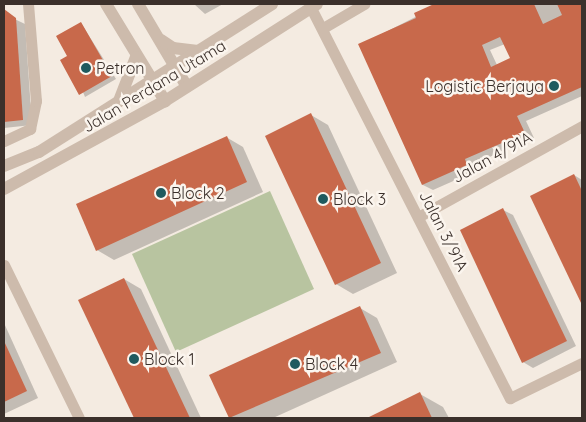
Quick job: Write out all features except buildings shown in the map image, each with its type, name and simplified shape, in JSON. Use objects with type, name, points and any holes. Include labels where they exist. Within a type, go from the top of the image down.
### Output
[{"type":"street","points":[[4,141],[30,129],[36,100],[28,4]]},
{"type":"street","points":[[106,4],[136,57],[165,101]]},
{"type":"street","points":[[138,4],[187,86]]},
{"type":"street","points":[[269,6],[280,4]]},
{"type":"street","points":[[323,28],[364,4]]},
{"type":"street","name":"Jalan Perdana Utama","points":[[4,189],[165,101],[311,5]]},
{"type":"street","name":"Jalan 3/91A","points":[[311,5],[510,398],[582,363]]},
{"type":"street","name":"Jalan Perdana Utama","points":[[4,166],[39,152],[269,6]]},
{"type":"street","points":[[161,40],[173,48],[198,51]]},
{"type":"street","points":[[118,103],[136,57]]},
{"type":"street","name":"Jalan 4/91A","points":[[418,217],[582,126]]},
{"type":"street","points":[[4,266],[78,418]]},
{"type":"green space","points":[[270,191],[314,289],[176,352],[132,254]]},
{"type":"place","name":"Petron","points":[[86,68]]},
{"type":"place","name":"Logistic Berjaya","points":[[554,86]]},
{"type":"place","name":"Block 2","points":[[161,193]]},
{"type":"place","name":"Block 3","points":[[323,199]]},
{"type":"place","name":"Block 1","points":[[134,359]]},
{"type":"place","name":"Block 4","points":[[295,364]]}]
